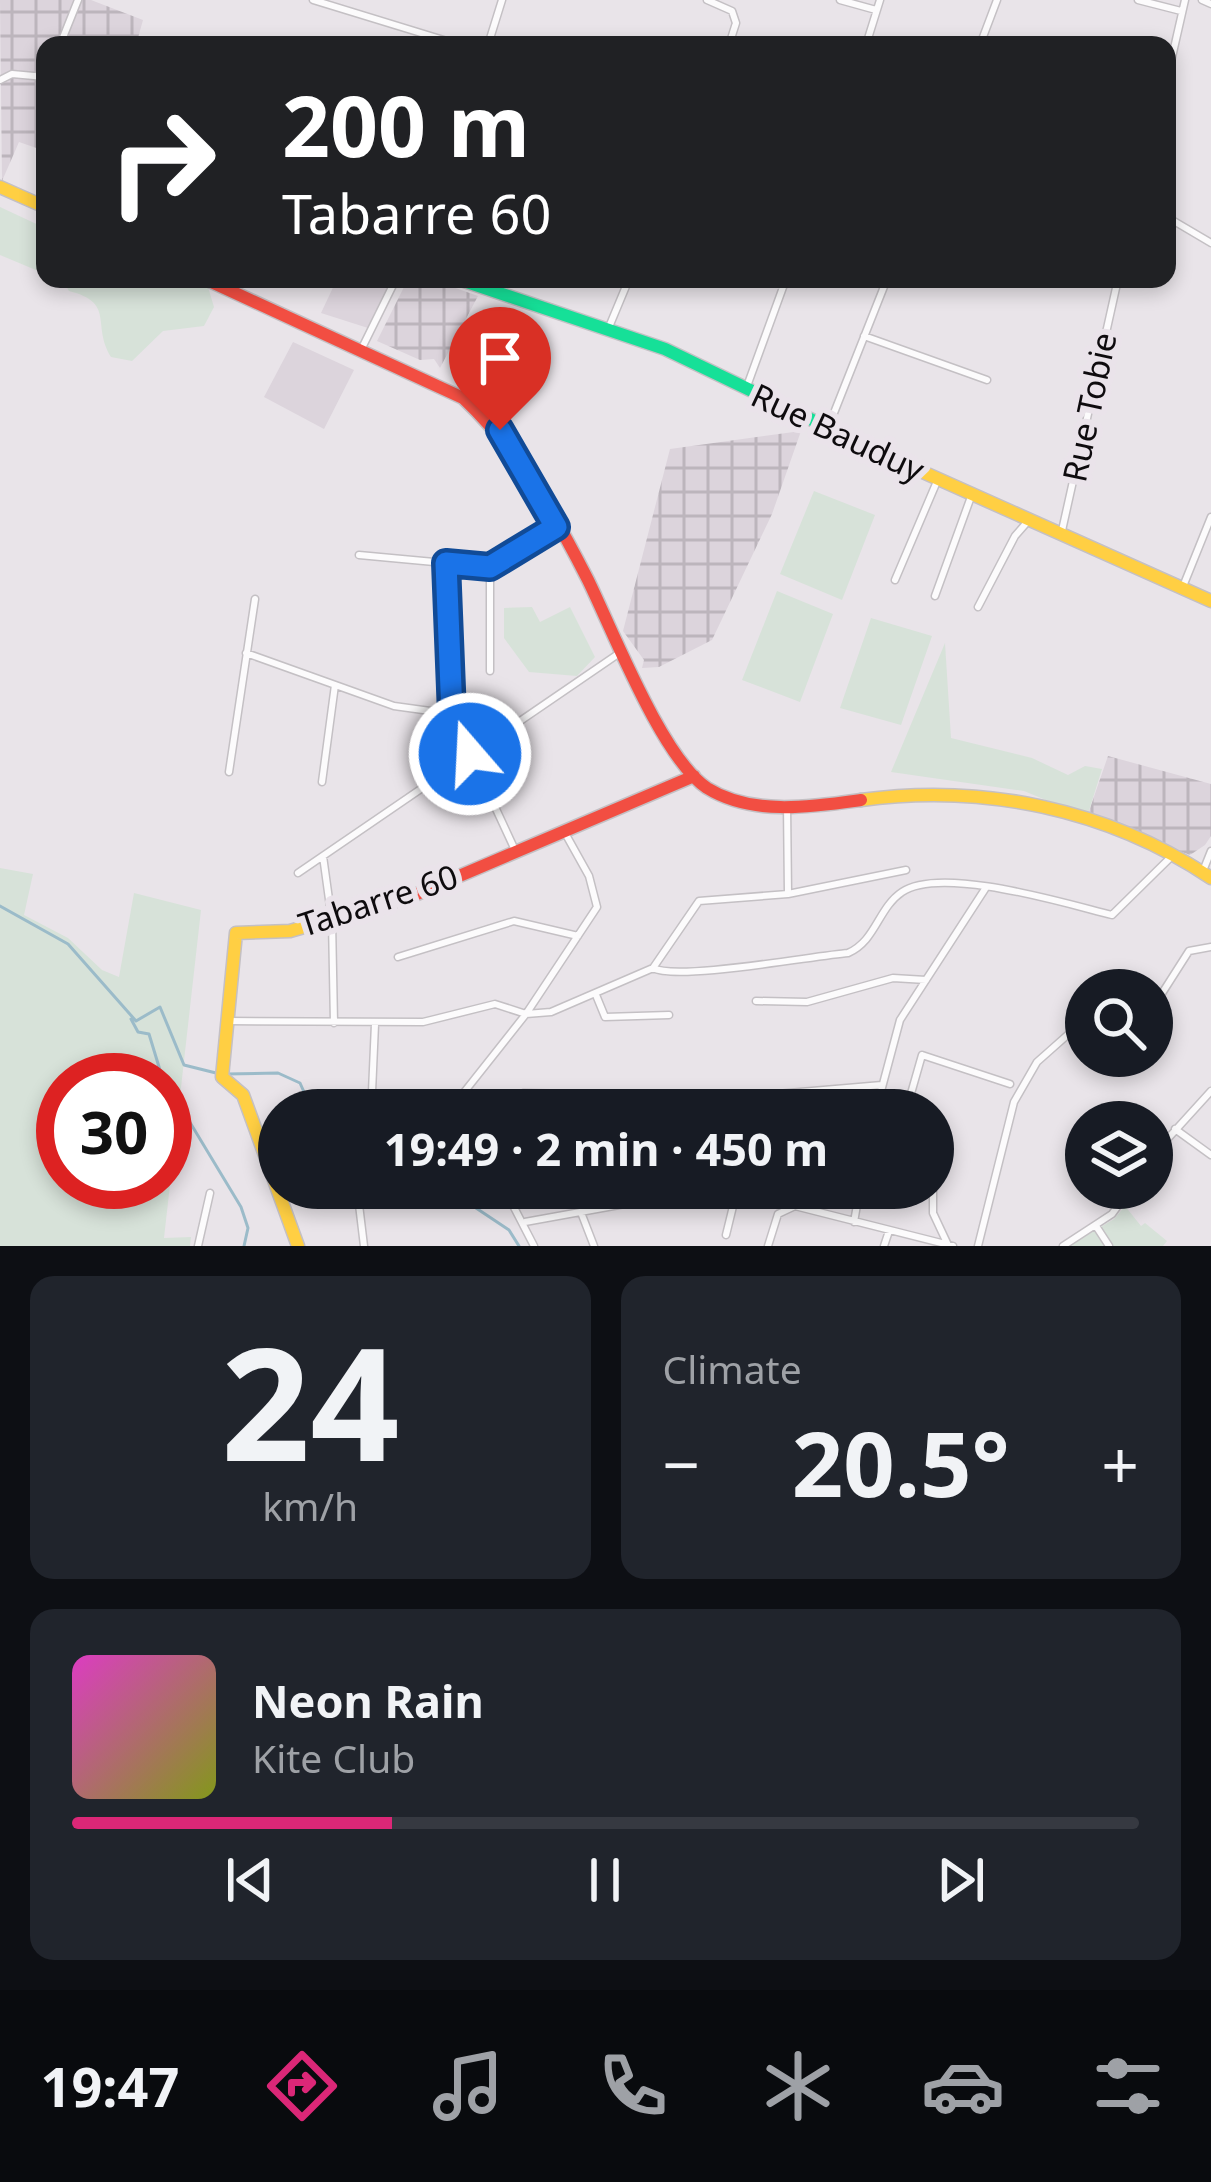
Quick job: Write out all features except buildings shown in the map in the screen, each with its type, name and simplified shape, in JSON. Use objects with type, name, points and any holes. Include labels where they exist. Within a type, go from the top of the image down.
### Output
[{"type":"street","points":[[64,36],[78,0]]},
{"type":"street","points":[[313,0],[431,36]]},
{"type":"street","points":[[491,36],[502,0]]},
{"type":"street","points":[[707,0],[732,11],[736,23],[732,36]]},
{"type":"street","points":[[840,0],[877,10]]},
{"type":"street","points":[[869,36],[880,0]]},
{"type":"street","points":[[983,36],[997,0]]},
{"type":"street","points":[[1138,0],[1180,11]]},
{"type":"street","points":[[1175,36],[1185,0]]},
{"type":"street","points":[[1202,0],[1211,4]]},
{"type":"street","points":[[0,80],[11,74],[36,76]]},
{"type":"street","points":[[0,187],[36,203]]},
{"type":"street","points":[[1176,222],[1211,243]]},
{"type":"street","points":[[225,288],[463,398],[486,416],[514,450],[621,652],[694,776],[723,796],[788,805],[917,792],[978,794],[1173,855],[1207,875],[1211,851]]},
{"type":"street","points":[[361,350],[392,288]]},
{"type":"street","name":"Rue Bauduy","points":[[486,288],[609,327],[1211,601]]},
{"type":"street","points":[[609,327],[624,288]]},
{"type":"street","points":[[746,389],[782,288]]},
{"type":"street","points":[[827,428],[883,288]]},
{"type":"street","name":"Rue Tobie","points":[[1061,535],[1116,288]]},
{"type":"street","points":[[864,336],[987,380]]},
{"type":"street","points":[[895,580],[938,479]]},
{"type":"street","points":[[934,596],[972,494]]},
{"type":"street","points":[[1182,589],[1211,517]]},
{"type":"street","points":[[978,607],[1015,536],[1030,520]]},
{"type":"street","points":[[359,555],[490,567],[556,527]]},
{"type":"street","points":[[446,563],[452,714],[515,850]]},
{"type":"street","points":[[490,567],[490,671]]},
{"type":"street","points":[[229,772],[254,599]]},
{"type":"street","points":[[298,873],[621,652]]},
{"type":"street","points":[[247,653],[394,706],[452,714]]},
{"type":"street","points":[[322,782],[336,683]]},
{"type":"street","name":"Tabarre 60","points":[[227,1021],[236,934],[332,921],[449,882],[694,776]]},
{"type":"street","points":[[788,805],[788,894]]},
{"type":"street","points":[[467,1089],[526,1014],[597,907],[589,876],[564,830]]},
{"type":"street","points":[[653,968],[665,974],[701,973],[848,953],[860,947],[902,892],[935,883],[1112,915],[1173,855]]},
{"type":"street","points":[[323,856],[332,921],[334,1023]]},
{"type":"street","points":[[298,1246],[243,1095],[222,1077],[227,1021],[423,1022],[495,1004],[526,1014],[551,1012],[653,968],[699,901],[788,894],[906,870]]},
{"type":"street","points":[[881,1089],[900,1020],[986,889]]},
{"type":"street","points":[[398,957],[514,921],[578,936]]},
{"type":"street","points":[[1173,976],[1189,951],[1211,946]]},
{"type":"street","points":[[756,1000],[807,1002],[893,978],[926,980]]},
{"type":"street","points":[[596,995],[605,1017],[669,1016]]},
{"type":"street","points":[[372,1089],[375,1023]]},
{"type":"street","points":[[978,1246],[1014,1102],[1036,1062],[1065,1037]]},
{"type":"street","points":[[912,1089],[922,1055],[1010,1084]]},
{"type":"street","points":[[835,1089],[882,1085]]},
{"type":"street","points":[[1173,1131],[1211,1091]]},
{"type":"street","points":[[1175,1129],[1211,1155]]},
{"type":"street","points":[[198,1246],[210,1193]]},
{"type":"street","points":[[360,1209],[364,1246]]},
{"type":"street","points":[[517,1209],[534,1246]]},
{"type":"street","points":[[525,1222],[611,1209]]},
{"type":"street","points":[[726,1235],[732,1209]]},
{"type":"street","points":[[768,1246],[784,1209]]},
{"type":"street","points":[[789,1209],[951,1245]]},
{"type":"street","points":[[854,1222],[856,1209]]},
{"type":"street","points":[[933,1209],[951,1245]]},
{"type":"street","points":[[1063,1246],[1096,1226],[1112,1209]]},
{"type":"street","points":[[582,1215],[594,1246]]},
{"type":"street","points":[[1096,1226],[1109,1246]]},
{"type":"street","points":[[884,1246],[890,1231]]},
{"type":"shaded area","points":[[0,0],[91,0],[143,20],[139,36],[36,36],[36,148],[19,142],[2,181]]},
{"type":"shaded area","points":[[0,207],[36,224],[36,270],[0,255]]},
{"type":"shaded area","points":[[208,288],[214,307],[204,326],[163,331],[132,361],[111,357],[98,308],[69,291]]},
{"type":"shaded area","points":[[333,288],[388,288],[368,328],[321,313]]},
{"type":"shaded area","points":[[404,288],[455,288],[478,296],[440,368],[434,359],[420,360],[377,341]]},
{"type":"shaded area","points":[[293,342],[354,370],[324,429],[264,397]]},
{"type":"shaded area","points":[[801,431],[772,514],[712,640],[659,667],[642,668],[644,660],[623,631],[670,449]]},
{"type":"shaded area","points":[[814,491],[875,515],[842,600],[780,574]]},
{"type":"shaded area","points":[[777,591],[833,614],[800,702],[742,680]]},
{"type":"shaded area","points":[[532,607],[540,622],[570,607],[595,657],[577,676],[529,672],[504,638],[504,608]]},
{"type":"shaded area","points":[[871,618],[932,636],[901,725],[840,708]]},
{"type":"shaded area","points":[[945,643],[951,738],[1032,758],[1068,775],[1085,766],[1102,769],[1087,817],[1024,791],[891,772]]},
{"type":"shaded area","points":[[1108,756],[1211,784],[1211,836],[1205,845],[1190,855],[1087,817]]},
{"type":"shaded area","points":[[0,868],[33,874],[24,915],[68,938],[102,970],[119,977],[134,893],[201,910],[185,1053],[36,1053],[36,1209],[167,1209],[164,1238],[191,1237],[190,1246],[0,1246]]},
{"type":"shaded area","points":[[1127,1209],[1141,1226],[1145,1223],[1167,1241],[1163,1246],[1069,1246]]},
{"type":"waterway","points":[[0,906],[68,944],[136,1021],[160,1007],[184,1065],[216,1073]]},
{"type":"waterway","points":[[131,1019],[138,1032],[149,1034],[155,1053]]},
{"type":"waterway","points":[[226,1074],[278,1073],[303,1089]]},
{"type":"waterway","points":[[192,1126],[241,1207],[248,1228],[244,1246]]},
{"type":"waterway","points":[[478,1209],[509,1230],[519,1246]]},
{"type":"traffic: fast","points":[[485,288],[665,349],[887,456]]},
{"type":"traffic: slow","points":[[0,187],[36,203]]},
{"type":"traffic: slow","points":[[887,456],[1211,601]]},
{"type":"traffic: slow","points":[[861,800],[952,795],[1043,807],[1130,834],[1211,878]]},
{"type":"traffic: slow","points":[[298,1246],[243,1095],[222,1077],[236,933],[290,931],[370,908]]},
{"type":"traffic: jam","points":[[225,288],[463,398],[483,418],[548,507],[656,722],[690,773],[707,788],[762,806],[861,800]]},
{"type":"traffic: jam","points":[[370,908],[410,897],[694,776]]},
{"type":"route","points":[[470,754],[452,714],[446,563],[490,567],[556,527],[500,430]]}]
